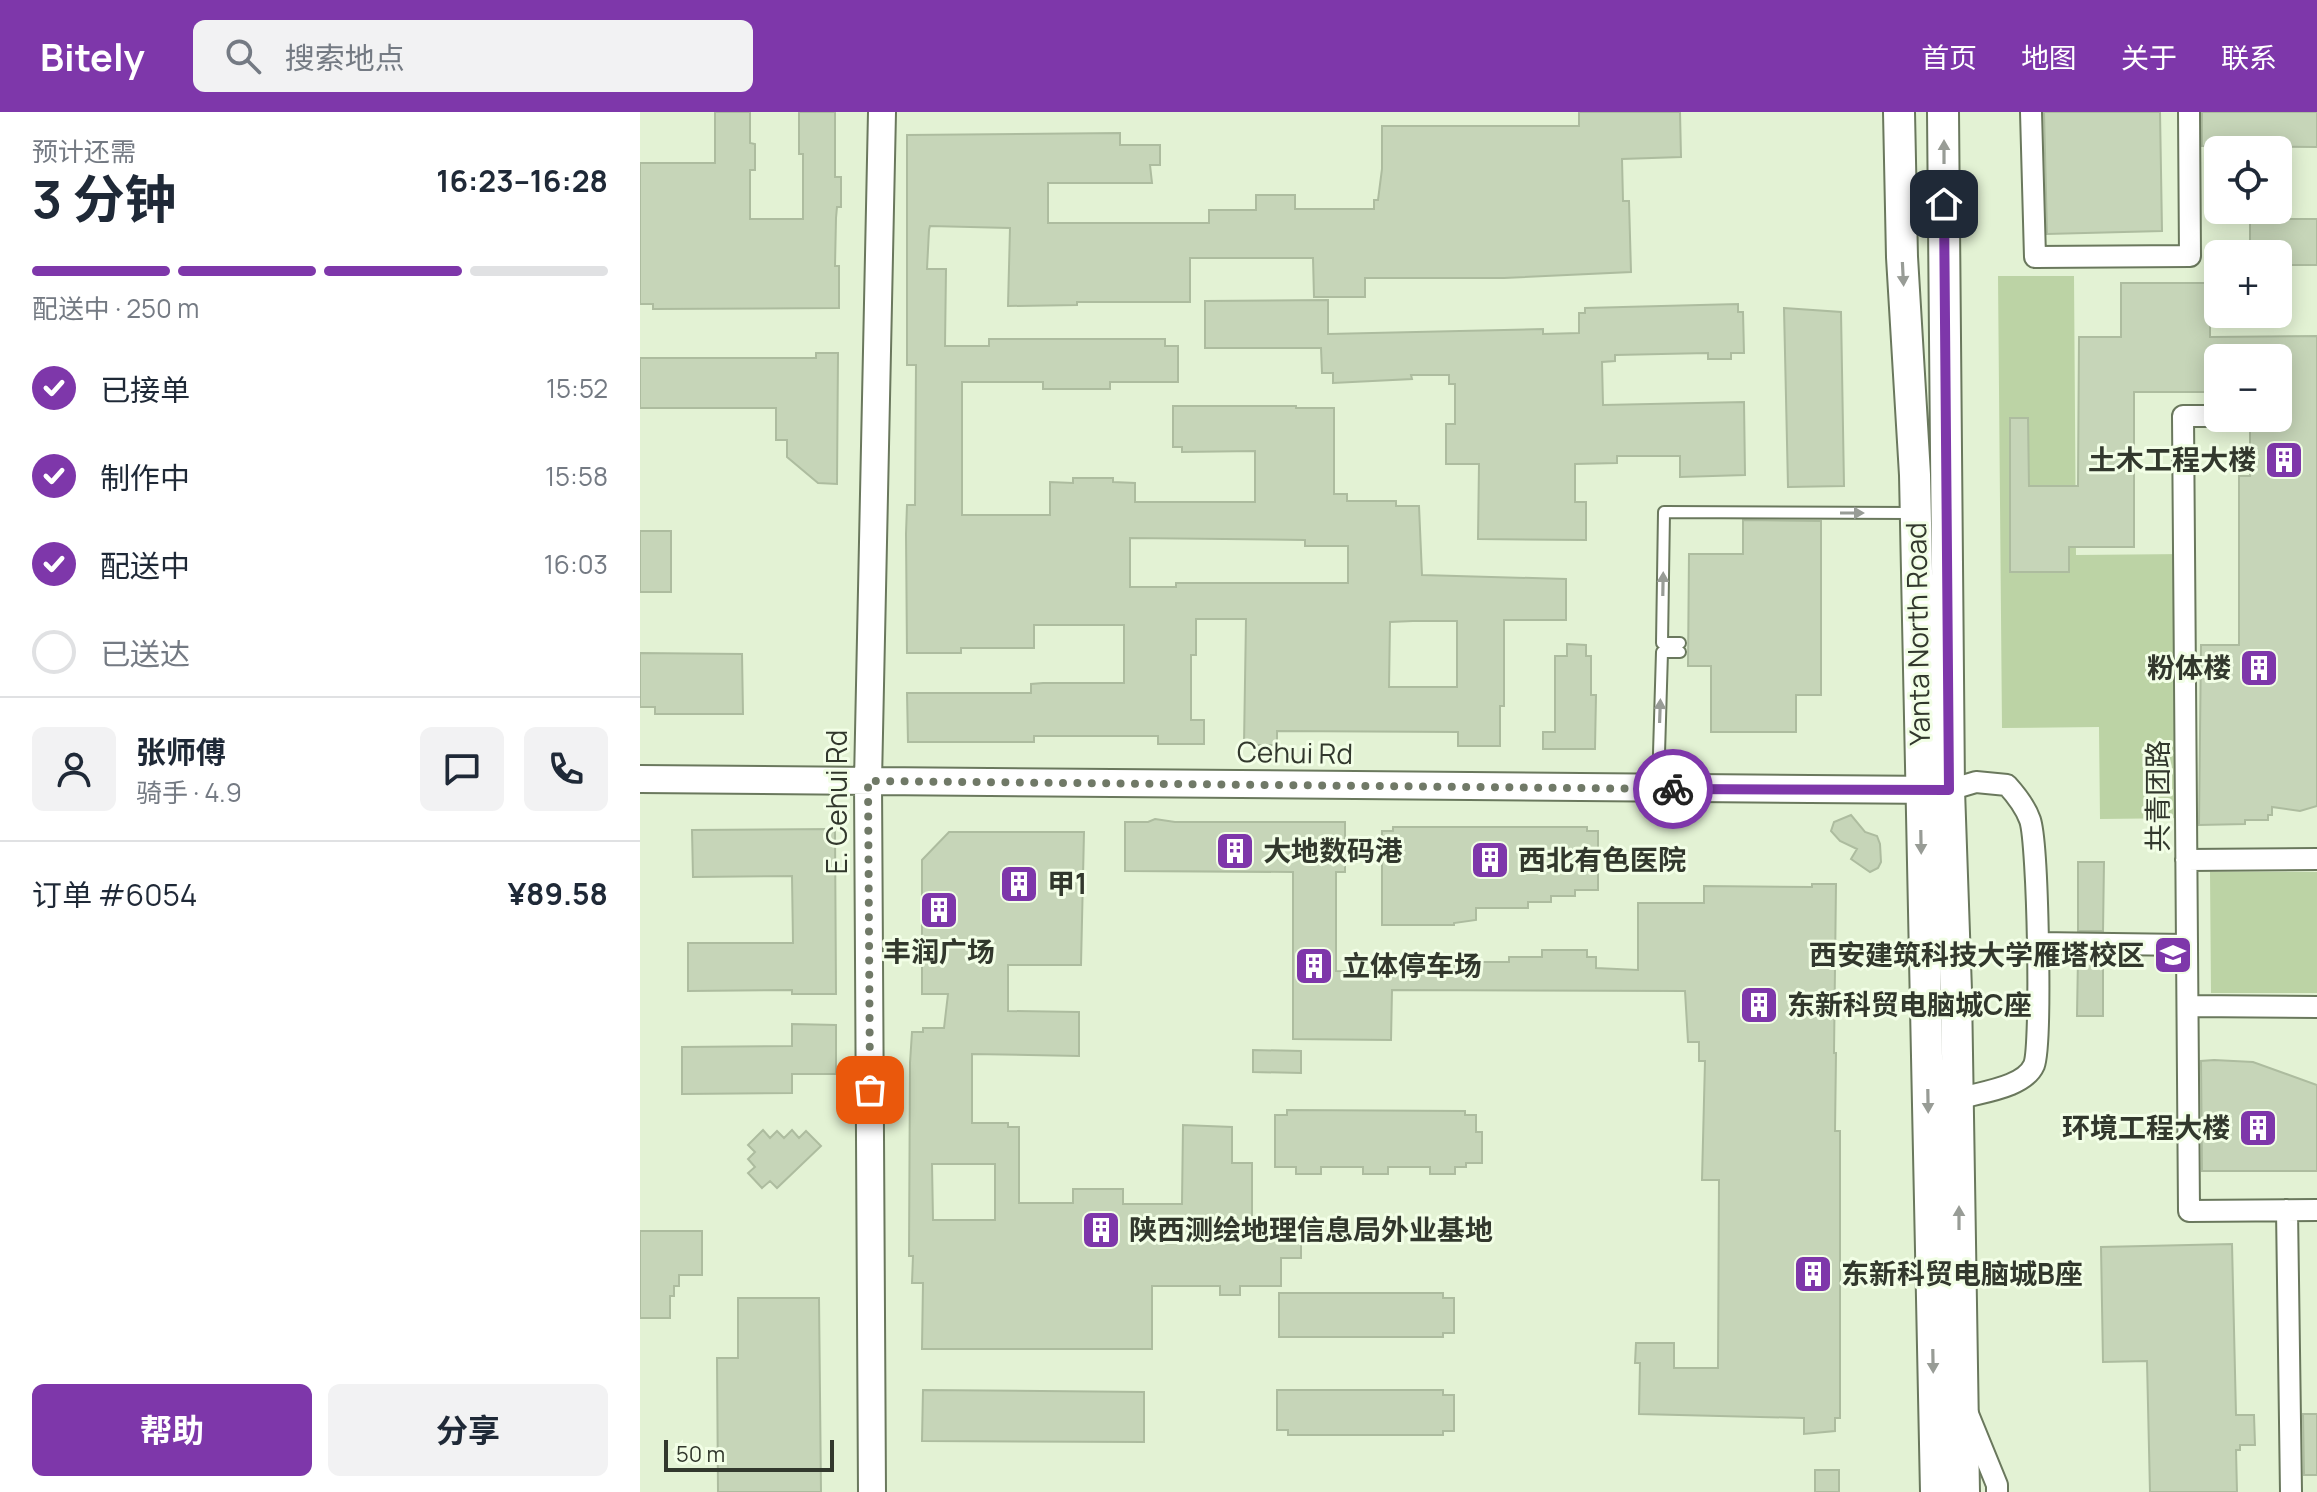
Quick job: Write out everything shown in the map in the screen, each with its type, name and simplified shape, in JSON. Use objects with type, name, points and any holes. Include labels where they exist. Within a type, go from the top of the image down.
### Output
[{"type":"main road","name":"Yanta North Road","points":[[1899,112],[1902,257],[1916,513],[1958,1099],[1964,1492]]},
{"type":"main road","name":"Yanta North Road","points":[[1936,1492],[1935,790],[1943,112]]},
{"type":"street","name":"E. Cehui Rd","points":[[872,1492],[868,781],[882,112]]},
{"type":"street","points":[[2031,112],[2035,257],[2190,256],[2189,112]]},
{"type":"street","name":"共青团路","points":[[2204,416],[2183,416],[2189,1211],[2287,1210]]},
{"type":"street","name":"Cehui Rd","points":[[640,779],[1935,790]]},
{"type":"street","points":[[1935,790],[1976,782],[2007,785],[2021,800],[2031,822],[2034,840],[2038,943],[2034,1065],[2023,1079],[1958,1099]]},
{"type":"street","points":[[2186,860],[2317,859]]},
{"type":"street","points":[[2038,943],[2187,945]]},
{"type":"street","points":[[2188,1006],[2317,1007]]},
{"type":"street","points":[[2291,1492],[2287,1210],[2317,1210]]},
{"type":"street","points":[[1961,1396],[1997,1485],[1997,1492]]},
{"type":"lane","points":[[1658,789],[1662,652],[1680,648],[1662,643],[1664,512],[1916,513]]},
{"type":"green space","points":[[1998,276],[2074,276],[2076,555],[2186,554],[2188,818],[2100,819],[2099,727],[2002,728]]},
{"type":"green space","points":[[2210,872],[2317,872],[2317,993],[2211,993]]},
{"type":"building","points":[[715,112],[750,112],[750,143],[755,144],[755,170],[750,170],[750,219],[803,219],[803,154],[799,154],[799,112],[835,112],[835,177],[841,177],[835,266],[839,266],[839,308],[653,309],[653,304],[640,304],[640,163],[715,163]]},
{"type":"building","points":[[1579,112],[1680,112],[1681,157],[1622,159],[1623,201],[1629,201],[1631,272],[1504,278],[1365,278],[1365,297],[1314,297],[1313,258],[1190,258],[1190,302],[1077,302],[1077,305],[1008,306],[1010,228],[930,226],[929,230],[927,269],[946,269],[945,346],[989,346],[989,339],[1165,339],[1165,346],[1178,346],[1178,382],[1110,382],[1110,389],[1043,389],[1043,382],[962,382],[962,515],[1050,515],[1050,482],[1073,483],[1073,478],[1113,478],[1113,482],[1135,483],[1135,502],[1255,502],[1255,451],[1182,452],[1182,447],[1173,447],[1173,406],[1334,408],[1334,494],[1347,494],[1347,501],[1396,501],[1396,506],[1419,506],[1422,575],[1566,579],[1566,620],[1504,620],[1504,706],[1500,706],[1500,746],[1458,746],[1458,732],[1277,731],[1277,745],[1244,745],[1246,619],[1196,619],[1196,655],[1191,655],[1191,720],[1204,720],[1204,744],[1158,744],[1158,736],[1034,736],[1034,742],[908,742],[907,693],[1031,693],[1031,684],[1124,683],[1124,625],[1034,625],[1034,648],[961,648],[961,653],[907,653],[906,534],[907,505],[915,505],[916,365],[907,365],[907,135],[1120,133],[1120,145],[1160,145],[1160,165],[1150,165],[1152,183],[1048,183],[1048,223],[1209,223],[1209,210],[1256,210],[1256,195],[1295,195],[1295,209],[1374,209],[1382,169],[1382,126],[1579,126]],"holes":[[[1130,538],[1305,540],[1305,546],[1348,546],[1348,583],[1176,583],[1176,587],[1130,587]],[[1457,621],[1457,687],[1389,687],[1390,622]]]},
{"type":"building","points":[[2044,112],[2160,112],[2162,231],[2047,234]]},
{"type":"building","points":[[2202,112],[2317,112],[2317,147],[2292,147],[2292,136],[2204,136],[2202,146]]},
{"type":"building","points":[[2292,219],[2317,219],[2317,265],[2292,265],[2292,240],[2250,240],[2250,224],[2292,224]]},
{"type":"building","points":[[2121,283],[2204,283],[2204,328],[2210,328],[2210,337],[2317,336],[2317,806],[2300,811],[2272,807],[2268,820],[2245,820],[2245,824],[2199,825],[2201,645],[2239,645],[2239,476],[2250,476],[2250,432],[2292,432],[2292,344],[2204,344],[2204,392],[2134,392],[2134,547],[2069,547],[2069,572],[2010,572],[2010,418],[2028,418],[2029,486],[2078,486],[2079,337],[2121,337]]},
{"type":"building","points":[[1328,300],[1328,334],[1543,329],[1543,334],[1579,333],[1579,313],[1585,313],[1585,308],[1738,304],[1738,312],[1743,312],[1744,353],[1731,353],[1731,359],[1708,359],[1708,353],[1615,355],[1615,361],[1602,362],[1603,405],[1744,402],[1745,475],[1680,477],[1680,456],[1617,456],[1617,463],[1575,464],[1575,502],[1586,502],[1586,540],[1478,539],[1479,464],[1446,464],[1446,424],[1455,424],[1455,384],[1449,384],[1449,375],[1411,375],[1412,379],[1333,383],[1333,373],[1322,373],[1321,348],[1205,348],[1205,301]]},
{"type":"building","points":[[1784,308],[1841,312],[1844,486],[1788,487]]},
{"type":"building","points":[[816,353],[838,353],[837,484],[818,483],[787,457],[787,440],[776,440],[776,408],[640,408],[640,358],[816,358]]},
{"type":"building","points":[[1743,520],[1821,521],[1821,695],[1796,695],[1796,732],[1711,732],[1711,666],[1688,666],[1689,554],[1743,554]]},
{"type":"building","points":[[640,531],[671,531],[671,592],[640,592]]},
{"type":"building","points":[[1567,644],[1586,645],[1586,656],[1591,656],[1591,695],[1596,695],[1595,749],[1543,749],[1543,732],[1555,732],[1555,656],[1567,656]]},
{"type":"building","points":[[640,653],[742,654],[743,714],[655,714],[655,707],[640,707]]},
{"type":"building","points":[[1851,815],[1865,832],[1877,836],[1880,844],[1881,862],[1878,868],[1870,872],[1851,859],[1857,849],[1840,841],[1831,831],[1834,822]]},
{"type":"building","points":[[1155,819],[1175,822],[1345,822],[1345,872],[1336,872],[1336,971],[1392,972],[1392,967],[1415,962],[1509,962],[1509,957],[1542,957],[1542,950],[1587,950],[1587,957],[1596,957],[1596,968],[1638,970],[1638,903],[1704,903],[1704,886],[1812,887],[1812,884],[1836,884],[1834,1053],[1835,1131],[1840,1131],[1840,1418],[1835,1418],[1835,1431],[1804,1434],[1804,1418],[1639,1414],[1640,1363],[1635,1363],[1636,1343],[1674,1343],[1674,1368],[1718,1368],[1719,1180],[1702,1180],[1705,1061],[1699,1061],[1699,1042],[1688,1042],[1685,991],[1392,990],[1391,1040],[1293,1039],[1293,872],[1125,871],[1125,822]]},
{"type":"building","name":"西北有色医院","points":[[1393,827],[1587,827],[1587,831],[1598,831],[1598,890],[1575,890],[1575,896],[1551,896],[1551,902],[1528,902],[1528,908],[1476,908],[1476,920],[1454,925],[1382,925],[1382,831],[1393,831]]},
{"type":"building","points":[[835,829],[836,994],[792,994],[792,990],[688,991],[688,943],[793,943],[792,876],[693,877],[692,830]]},
{"type":"building","points":[[949,832],[1084,832],[1081,965],[1008,965],[1008,1011],[1079,1012],[1079,1056],[972,1054],[972,1123],[1008,1123],[1008,1127],[1019,1127],[1019,1203],[1073,1203],[1073,1189],[1123,1189],[1123,1204],[1182,1204],[1183,1125],[1232,1127],[1232,1163],[1252,1163],[1252,1228],[1282,1228],[1282,1240],[1301,1240],[1301,1258],[1281,1258],[1281,1286],[1240,1286],[1240,1295],[1220,1295],[1220,1286],[1152,1286],[1152,1349],[922,1349],[923,1283],[912,1283],[913,1256],[909,1256],[912,1032],[923,1032],[923,1028],[944,1028],[948,994],[922,994],[922,860]],"holes":[[[932,1164],[995,1164],[995,1220],[933,1220]]]},
{"type":"building","points":[[2078,862],[2104,862],[2103,931],[2078,931]]},
{"type":"building","points":[[2078,957],[2103,957],[2103,1016],[2077,1016]]},
{"type":"building","points":[[792,1024],[836,1025],[836,1074],[792,1074],[792,1093],[682,1094],[682,1047],[792,1046]]},
{"type":"building","points":[[1253,1050],[1301,1051],[1301,1073],[1253,1072]]},
{"type":"building","name":"环境工程大楼","points":[[2201,1061],[2253,1062],[2317,1085],[2317,1171],[2202,1171]]},
{"type":"building","points":[[1287,1110],[1465,1111],[1465,1115],[1476,1115],[1476,1132],[1482,1132],[1482,1163],[1455,1167],[1455,1174],[1430,1174],[1430,1167],[1388,1167],[1388,1174],[1363,1174],[1363,1167],[1321,1167],[1321,1174],[1296,1174],[1296,1167],[1275,1167],[1275,1115],[1287,1115]]},
{"type":"building","points":[[763,1130],[770,1138],[777,1131],[784,1138],[792,1130],[799,1138],[806,1131],[821,1146],[777,1188],[770,1181],[762,1188],[748,1173],[755,1167],[748,1159],[755,1152],[748,1145]]},
{"type":"building","points":[[640,1231],[702,1231],[702,1275],[679,1275],[679,1286],[674,1286],[674,1296],[670,1296],[670,1318],[640,1318]]},
{"type":"building","points":[[2232,1244],[2236,1415],[2254,1415],[2255,1445],[2240,1445],[2240,1450],[2236,1450],[2237,1492],[2150,1492],[2147,1361],[2103,1362],[2101,1247]]},
{"type":"building","points":[[1279,1293],[1443,1293],[1443,1298],[1454,1298],[1454,1333],[1443,1333],[1443,1337],[1279,1337]]},
{"type":"building","points":[[738,1298],[819,1298],[821,1492],[718,1492],[717,1358],[738,1358]]},
{"type":"building","points":[[923,1390],[1144,1392],[1144,1442],[922,1441]]},
{"type":"building","points":[[1277,1390],[1443,1390],[1443,1395],[1454,1395],[1454,1431],[1443,1431],[1443,1435],[1288,1435],[1288,1430],[1277,1430]]},
{"type":"building","points":[[2303,1414],[2317,1414],[2317,1475],[2304,1475]]},
{"type":"building","points":[[1815,1470],[1839,1470],[1839,1492],[1815,1492]]},
{"type":"way so far","points":[[870,1090],[868,781],[1673,789]]},
{"type":"place","name":"土木工程大楼","points":[[2284,460]]},
{"type":"place","name":"粉体楼","points":[[2259,668]]},
{"type":"place","name":"大地数码港","points":[[1235,851]]},
{"type":"place","name":"西北有色医院","points":[[1490,860]]},
{"type":"place","name":"甲1","points":[[1019,884]]},
{"type":"place","name":"丰润广场","points":[[939,910]]},
{"type":"place","name":"西安建筑科技大学雁塔校区","points":[[2173,955]]},
{"type":"place","name":"立体停车场","points":[[1314,966]]},
{"type":"place","name":"东新科贸电脑城C座","points":[[1759,1005]]},
{"type":"place","name":"环境工程大楼","points":[[2258,1128]]},
{"type":"place","name":"陕西测绘地理信息局外业基地","points":[[1101,1230]]},
{"type":"place","name":"东新科贸电脑城B座","points":[[1813,1274]]},
{"type":"route","points":[[1673,789],[1949,790],[1944,204]]}]
